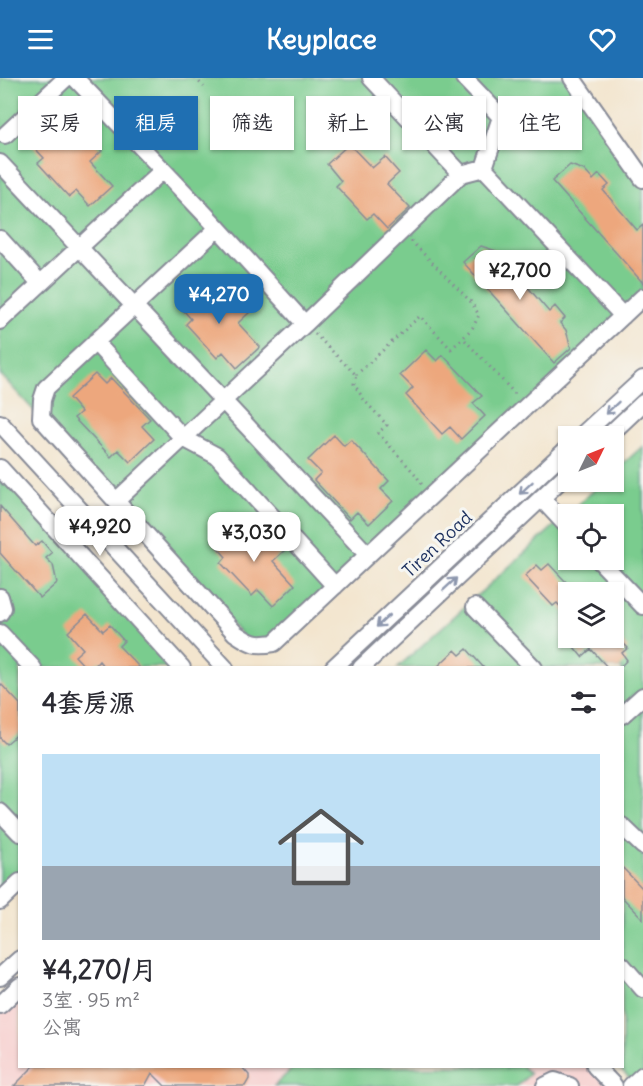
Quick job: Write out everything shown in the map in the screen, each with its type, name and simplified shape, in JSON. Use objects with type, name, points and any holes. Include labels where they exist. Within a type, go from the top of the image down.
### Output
[{"type":"street","points":[[2,134],[66,78]]},
{"type":"street","points":[[75,78],[219,228],[305,324]]},
{"type":"street","points":[[371,78],[461,174]]},
{"type":"street","points":[[464,78],[501,117],[484,168]]},
{"type":"street","points":[[572,78],[643,179]]},
{"type":"street","points":[[0,163],[368,555]]},
{"type":"street","points":[[116,501],[461,174],[484,168]]},
{"type":"street","points":[[484,168],[623,316]]},
{"type":"street","points":[[0,321],[163,170]]},
{"type":"street","points":[[219,228],[46,388],[42,400],[41,418],[235,633],[249,643],[259,646],[274,643],[643,297]]},
{"type":"street","points":[[0,239],[40,283]]},
{"type":"street","points":[[95,342],[183,438],[217,456],[335,586]]},
{"type":"street","points":[[592,426],[643,379]]},
{"type":"street","points":[[619,426],[643,403]]},
{"type":"street","points":[[0,423],[223,666]]},
{"type":"street","name":"Tiren Road","points":[[335,666],[558,457]]},
{"type":"street","points":[[0,468],[180,666]]},
{"type":"street","points":[[363,666],[558,482]]},
{"type":"street","points":[[541,498],[558,516]]},
{"type":"street","points":[[609,570],[643,606]]},
{"type":"street","points":[[0,597],[3,608],[0,613]]},
{"type":"street","points":[[475,607],[532,666]]},
{"type":"street","points":[[0,633],[31,666]]},
{"type":"street","points":[[624,713],[643,696]]},
{"type":"street","points":[[0,812],[18,831]]},
{"type":"street","points":[[624,828],[643,846]]},
{"type":"street","points":[[0,900],[18,884]]},
{"type":"street","points":[[0,977],[18,961]]},
{"type":"street","points":[[624,967],[643,989]]},
{"type":"street","points":[[0,1005],[18,988]]},
{"type":"street","points":[[597,1068],[614,1086]]},
{"type":"street","points":[[631,1086],[643,1075]]},
{"type":"street","points":[[545,1086],[555,1081],[570,1086]]},
{"type":"path","points":[[195,78],[204,87]]},
{"type":"path","points":[[401,232],[471,302],[479,315],[473,327],[452,349],[420,316],[356,375],[354,384],[364,400],[387,424],[378,433],[416,475],[425,492],[423,504]]},
{"type":"path","points":[[305,324],[356,375]]},
{"type":"path","points":[[463,338],[526,406]]},
{"type":"shaded area","points":[[18,987],[18,1068],[597,1068],[613,1086],[0,1086],[0,1005]]},
{"type":"green space","points":[[0,78],[572,78],[643,179],[643,297],[274,643],[249,643],[0,374]]},
{"type":"green space","points":[[643,446],[643,1086],[637,1086],[620,1068],[624,1068],[624,666],[399,666],[558,523],[558,570],[624,570],[624,504],[579,504],[592,492],[624,492],[624,463]]},
{"type":"green space","points":[[0,468],[181,666],[18,666],[18,883],[0,901]]},
{"type":"green space","points":[[293,1068],[524,1068],[530,1074],[517,1086],[274,1086]]},
{"type":"building","points":[[36,150],[101,150],[90,162],[112,186],[90,206],[76,191],[69,197],[38,163],[44,158]]},
{"type":"building","points":[[342,150],[355,150],[372,168],[385,157],[399,173],[387,184],[410,208],[387,229],[373,214],[367,219],[336,186],[341,181],[327,164]]},
{"type":"building","points":[[570,165],[584,170],[593,180],[599,174],[609,185],[603,190],[637,230],[643,225],[643,283],[552,181]]},
{"type":"building","points":[[481,246],[496,251],[504,261],[511,255],[520,266],[514,271],[549,312],[555,306],[565,318],[560,323],[566,330],[571,348],[554,363],[463,262]]},
{"type":"building","points":[[200,282],[222,307],[235,296],[250,312],[238,323],[260,347],[237,368],[223,352],[217,358],[186,324],[191,319],[177,303]]},
{"type":"building","points":[[426,350],[437,361],[443,355],[482,396],[473,403],[485,416],[461,439],[450,427],[442,434],[406,395],[413,388],[400,375]]},
{"type":"building","points":[[95,374],[105,384],[111,378],[150,419],[142,426],[154,439],[130,462],[118,450],[111,457],[74,418],[81,412],[69,398]]},
{"type":"building","points":[[334,435],[344,446],[351,440],[389,481],[381,489],[393,501],[369,524],[357,512],[350,519],[314,480],[321,473],[308,460]]},
{"type":"building","points":[[0,506],[35,546],[42,541],[52,553],[46,558],[53,565],[57,583],[40,598],[0,553]]},
{"type":"building","points":[[235,520],[257,545],[270,534],[285,550],[273,561],[295,585],[273,606],[258,590],[252,596],[221,563],[226,557],[212,541]]},
{"type":"building","points":[[549,564],[566,582],[558,582],[558,604],[553,606],[525,576],[537,565],[542,570]]},
{"type":"building","points":[[87,614],[103,631],[110,625],[124,641],[119,646],[138,666],[103,666],[99,661],[95,666],[84,666],[75,656],[83,649],[68,632]]},
{"type":"building","points":[[624,644],[628,648],[622,653],[627,660],[621,666],[606,666],[591,649],[582,657],[575,648],[624,648]]},
{"type":"building","points":[[467,649],[482,666],[438,666],[455,650],[460,655]]},
{"type":"building","points":[[0,683],[18,702],[18,734],[6,744],[0,738]]},
{"type":"building","points":[[624,869],[643,889],[643,919],[624,899]]},
{"type":"building","points":[[32,1068],[243,1068],[249,1075],[245,1086],[165,1086],[152,1073],[145,1086],[14,1086]]}]
